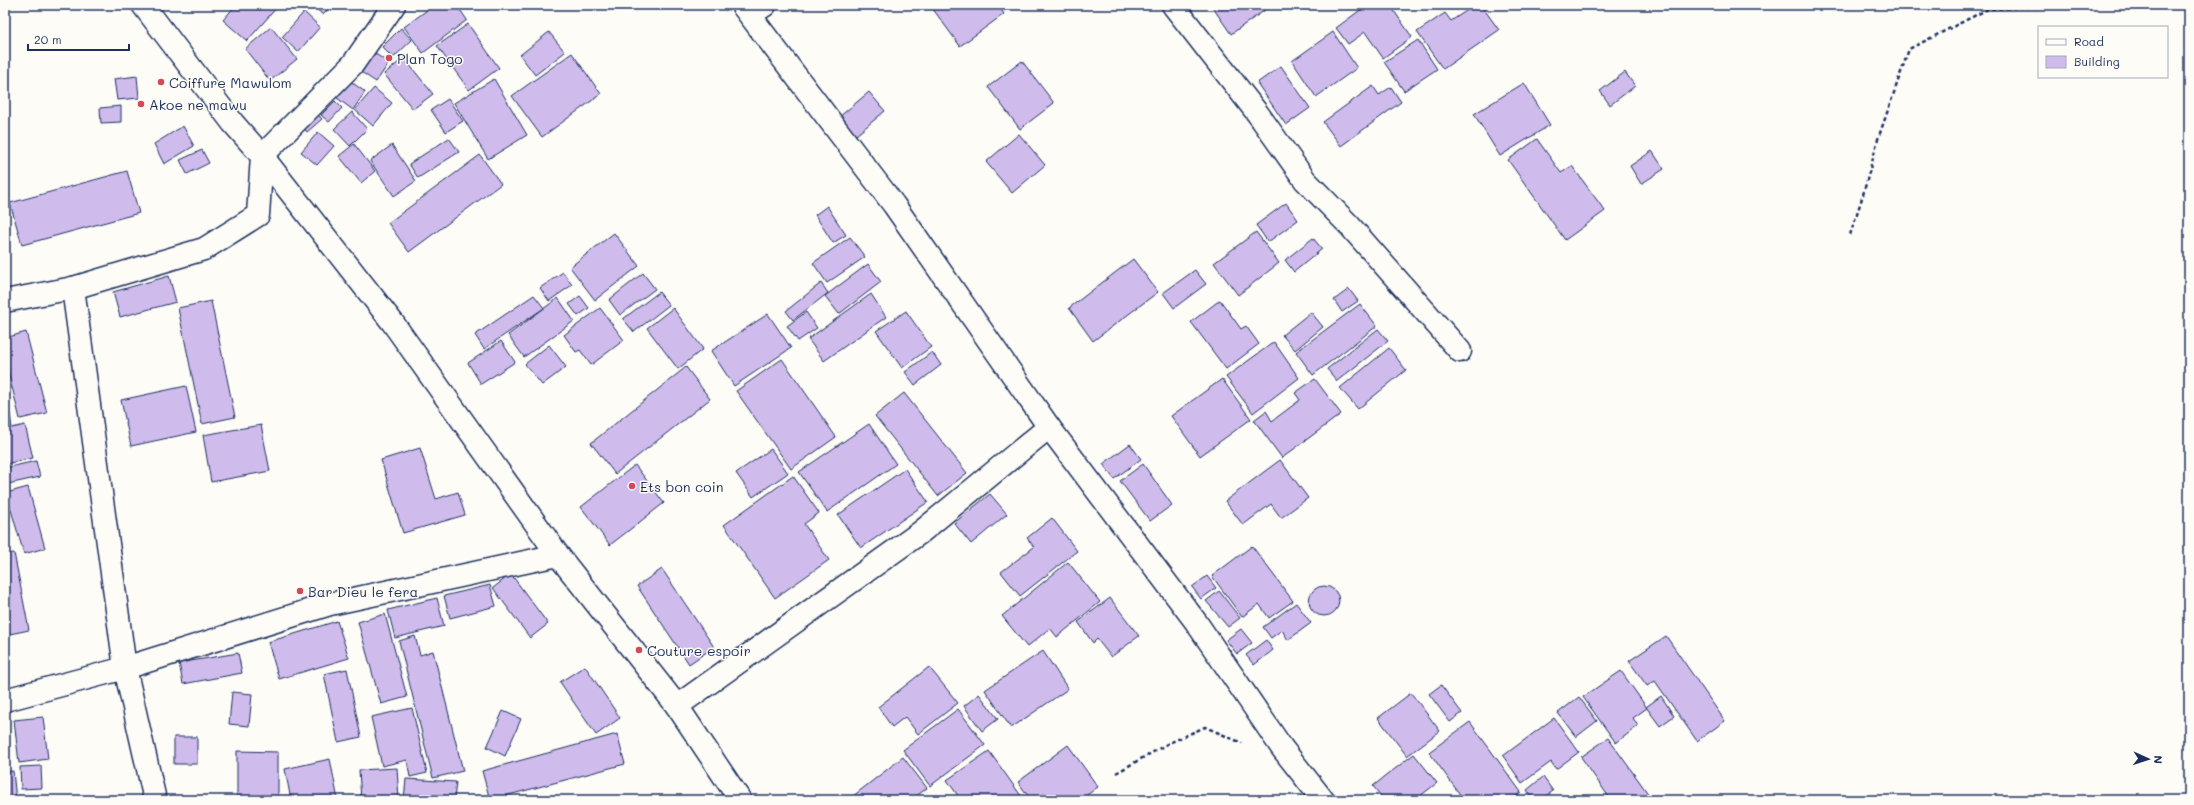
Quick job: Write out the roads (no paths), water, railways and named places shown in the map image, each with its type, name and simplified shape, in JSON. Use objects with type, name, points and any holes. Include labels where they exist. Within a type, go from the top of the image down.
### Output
[{"type":"street","points":[[143,5],[233,123],[262,156],[392,323],[558,555],[677,706],[740,800]]},
{"type":"street","points":[[5,301],[73,288],[204,249],[258,215],[262,156],[353,64],[394,5]]},
{"type":"street","points":[[1173,5],[1258,114],[1305,180],[1350,224],[1460,351]]},
{"type":"street","points":[[753,8],[894,205],[1049,428],[1196,622],[1282,748],[1323,800]]},
{"type":"street","points":[[73,288],[125,668],[155,800]]},
{"type":"street","points":[[677,706],[921,532],[1049,428]]},
{"type":"street","points":[[5,700],[125,668],[330,604],[558,555]]},
{"type":"place","name":"Plan Togo","points":[[389,58]]},
{"type":"place","name":"Coiffure Mawulom","points":[[161,82]]},
{"type":"place","name":"Akoe ne mawu","points":[[141,104]]},
{"type":"place","name":"Ets bon coin","points":[[632,486]]},
{"type":"place","name":"Bar Dieu le fera","points":[[300,591]]},
{"type":"place","name":"Couture espoir","points":[[639,650]]}]
